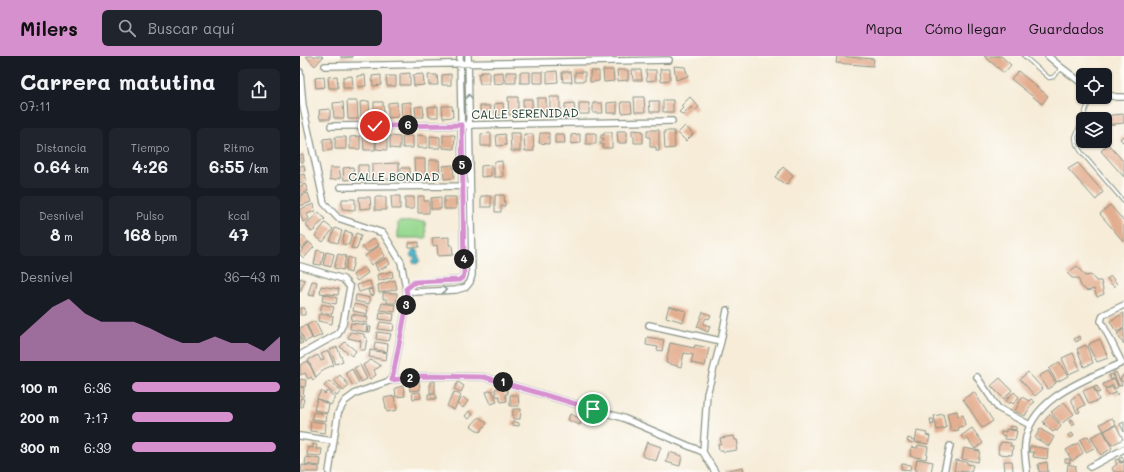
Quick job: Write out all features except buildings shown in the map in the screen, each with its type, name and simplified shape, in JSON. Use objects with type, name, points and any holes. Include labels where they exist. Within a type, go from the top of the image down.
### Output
[{"type":"street","points":[[459,280],[464,274],[460,56]]},
{"type":"street","points":[[406,289],[415,292],[456,290],[466,287],[472,276],[468,56]]},
{"type":"street","points":[[1048,56],[1076,79]]},
{"type":"street","points":[[325,66],[669,60]]},
{"type":"street","points":[[300,72],[303,106],[324,203],[338,218],[383,233],[401,262],[408,299],[392,380]]},
{"type":"street","points":[[1112,96],[1124,96]]},
{"type":"street","name":"CALLE SERENIDAD","points":[[331,126],[672,121]]},
{"type":"street","name":"CALLE BONDAD","points":[[341,187],[470,186]]},
{"type":"street","points":[[300,266],[343,279],[350,287],[343,324],[338,334],[300,355]]},
{"type":"street","points":[[406,289],[415,282],[459,280],[463,282],[466,287]]},
{"type":"street","points":[[1027,472],[1025,444],[1030,425],[1040,411],[1062,391],[1123,363],[1101,321],[1103,315],[1124,305]]},
{"type":"street","points":[[715,472],[703,452],[707,394],[721,341],[727,310]]},
{"type":"street","points":[[649,325],[721,341]]},
{"type":"street","points":[[329,472],[338,413],[345,401],[356,393],[392,380],[422,376],[484,377],[623,418],[703,452]]},
{"type":"street","points":[[977,378],[998,408],[1030,425]]},
{"type":"street","points":[[300,436],[333,441]]},
{"type":"street","points":[[944,472],[950,446]]},
{"type":"street","points":[[1090,467],[1124,449]]},
{"type":"lane","points":[[1024,56],[1049,78],[1053,77],[1062,68]]},
{"type":"lane","points":[[1088,104],[1075,137],[1076,144],[1124,202]]},
{"type":"green space","points":[[425,221],[426,238],[398,238],[398,222]]},
{"type":"water","points":[[416,249],[419,252],[418,255],[420,260],[415,264],[412,261],[415,257],[411,257],[411,255],[413,250]]},
{"type":"route","points":[[375,126],[462,125],[464,274],[459,280],[415,282],[406,289],[408,299],[392,380],[422,376],[484,377],[593,409]]}]
